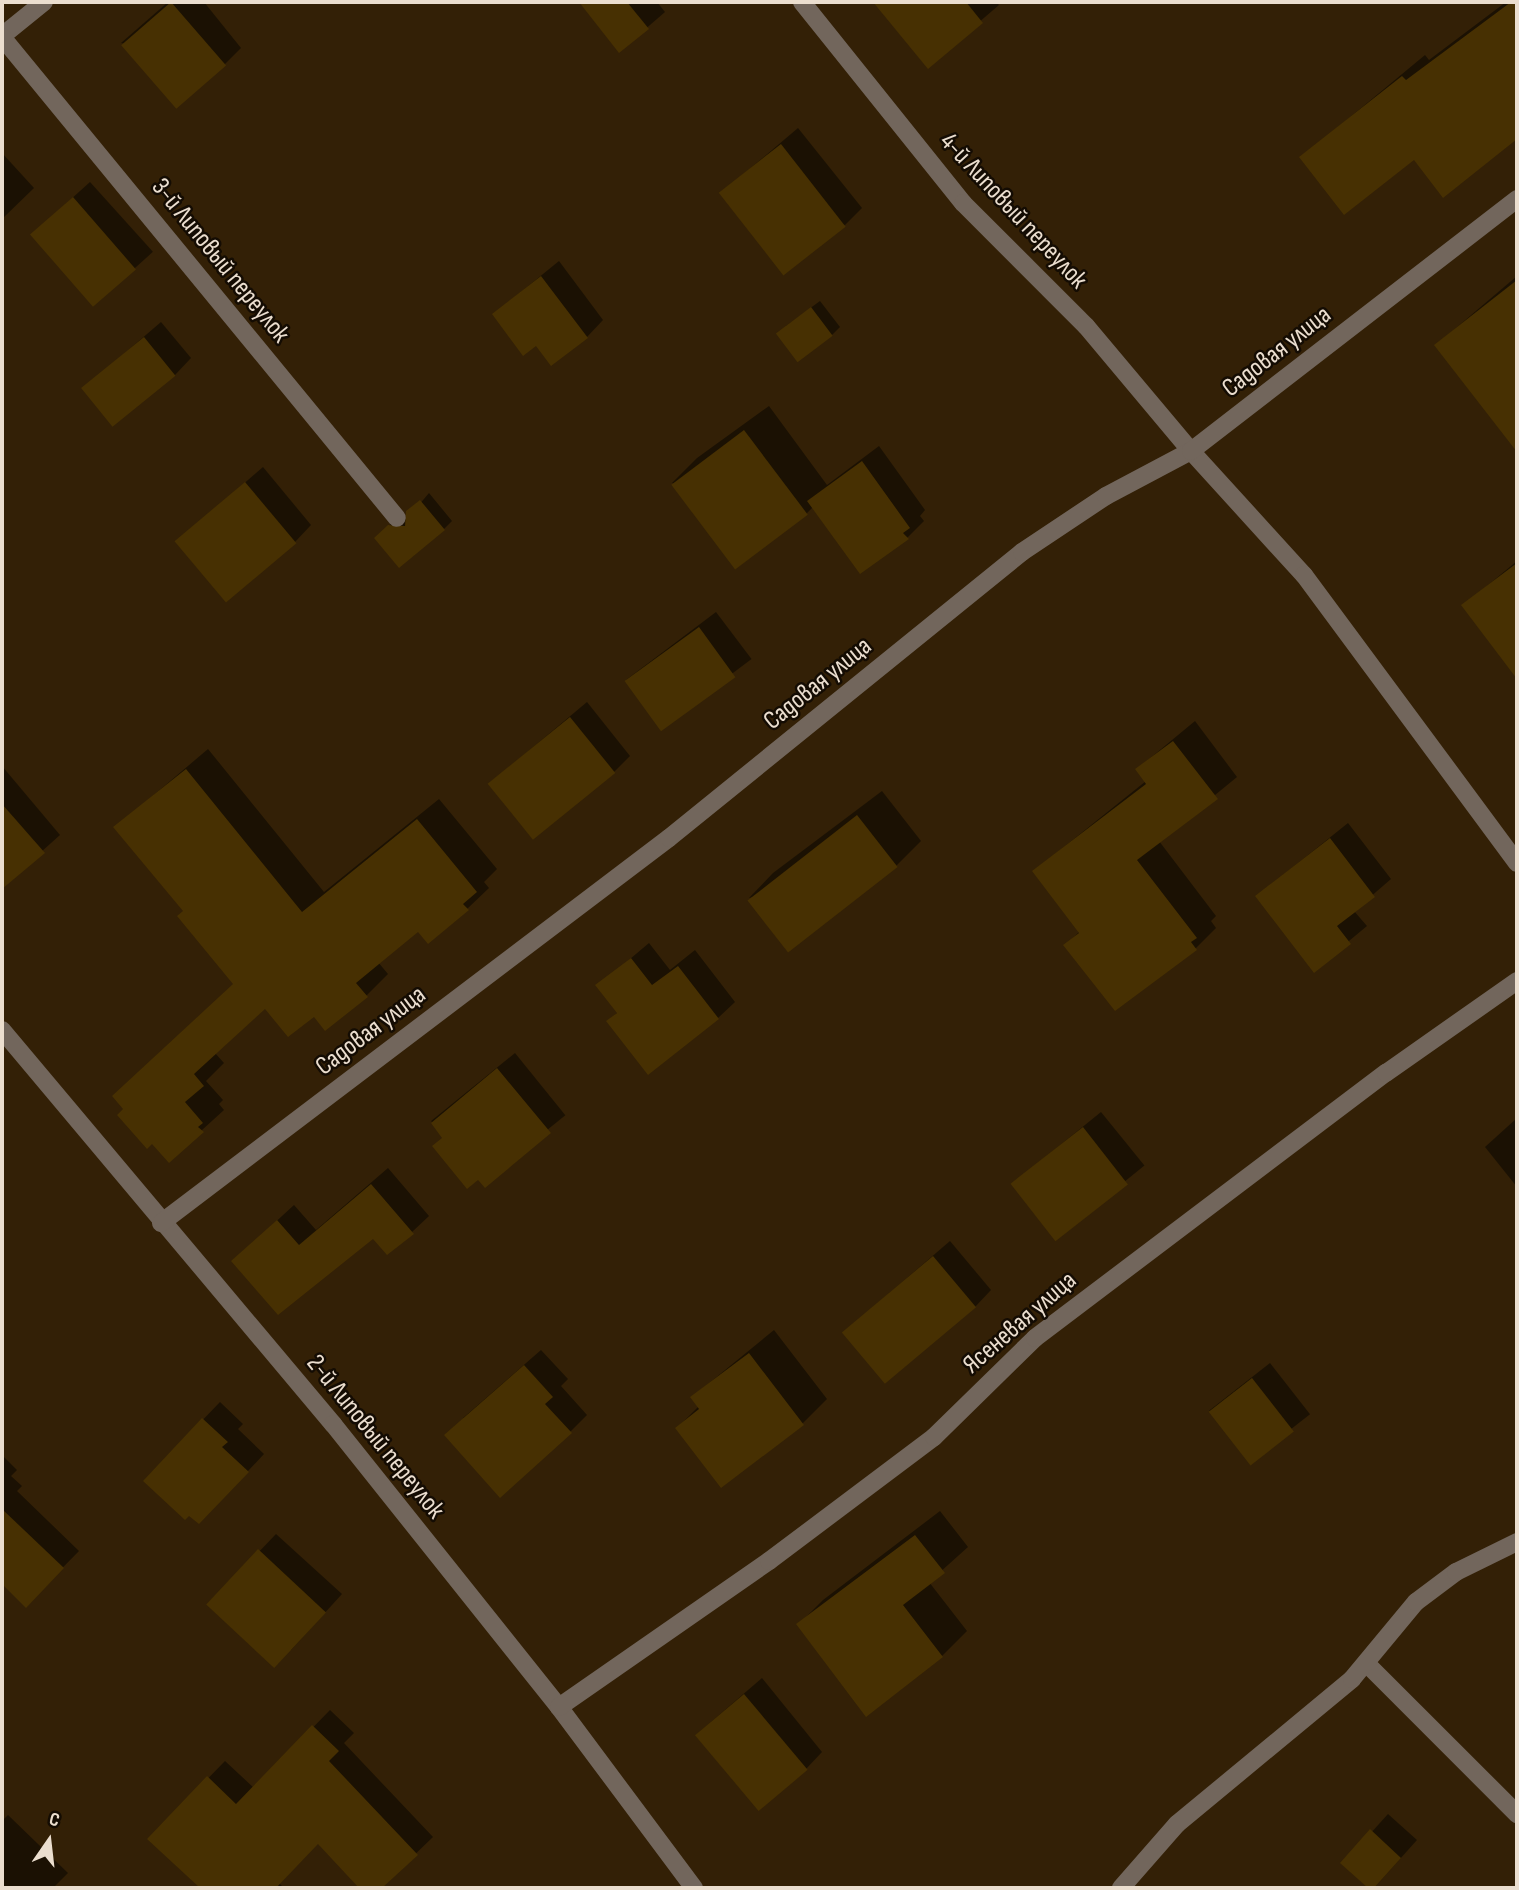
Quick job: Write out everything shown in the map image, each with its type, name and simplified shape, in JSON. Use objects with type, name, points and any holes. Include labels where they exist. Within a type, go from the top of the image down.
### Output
[{"type":"street","points":[[2,36],[44,2]]},
{"type":"street","name":"4-й Липовый переулок","points":[[802,2],[963,203],[1086,326],[1191,451],[1304,575],[1517,863]]},
{"type":"street","name":"3-й Липовый переулок","points":[[2,36],[397,518]]},
{"type":"street","name":"Садовая улица","points":[[161,1223],[669,838],[1022,552],[1106,496],[1191,451],[1517,200]]},
{"type":"street","name":"Ясеневая улица","points":[[559,1707],[769,1561],[923,1445],[1035,1338],[1386,1073],[1517,981]]},
{"type":"street","name":"2-й Липовый переулок","points":[[2,1030],[161,1223],[333,1424],[559,1707],[694,1888]]},
{"type":"street","points":[[1131,1884],[1177,1824],[1352,1679],[1416,1602],[1456,1572],[1517,1542]]},
{"type":"street","points":[[1366,1663],[1517,1814]]},
{"type":"building","points":[[171,2],[226,65],[176,109],[121,45]]},
{"type":"building","points":[[579,2],[627,2],[649,29],[619,53]]},
{"type":"building","points":[[873,2],[966,2],[983,23],[928,69]]},
{"type":"building","points":[[1511,2],[1517,2],[1517,139],[1443,198],[1414,160],[1344,215],[1299,157],[1402,76],[1406,80]]},
{"type":"building","points":[[781,144],[846,227],[783,275],[719,193]]},
{"type":"building","points":[[73,197],[136,269],[93,307],[30,234]]},
{"type":"building","points":[[541,276],[588,338],[551,366],[536,346],[523,356],[492,314]]},
{"type":"building","points":[[1517,280],[1517,452],[1434,345]]},
{"type":"building","points":[[811,307],[833,336],[798,362],[776,333]]},
{"type":"building","points":[[144,337],[175,376],[113,427],[81,388]]},
{"type":"building","points":[[744,430],[808,515],[735,569],[671,485]]},
{"type":"building","points":[[862,461],[910,528],[903,533],[909,539],[860,574],[807,501]]},
{"type":"building","points":[[245,482],[296,543],[226,602],[175,541]]},
{"type":"building","points":[[420,500],[445,530],[399,568],[374,538],[388,525],[405,526],[406,511]]},
{"type":"building","points":[[1517,563],[1517,679],[1461,605]]},
{"type":"building","points":[[699,627],[735,677],[661,731],[625,681]]},
{"type":"building","points":[[570,717],[615,773],[533,840],[488,784]]},
{"type":"building","points":[[1173,741],[1218,799],[1137,860],[1197,938],[1191,942],[1197,950],[1115,1011],[1063,945],[1079,933],[1032,871],[1146,784],[1135,769]]},
{"type":"building","points":[[186,769],[302,912],[417,819],[477,892],[463,904],[469,910],[428,944],[418,932],[356,983],[368,997],[325,1031],[314,1017],[288,1037],[265,1009],[194,1074],[204,1086],[185,1102],[203,1123],[198,1127],[204,1132],[169,1163],[152,1144],[147,1149],[117,1115],[123,1109],[112,1096],[233,984],[177,916],[183,911],[113,827]]},
{"type":"building","points":[[2,804],[45,853],[2,889]]},
{"type":"building","points":[[857,815],[898,867],[788,953],[747,901]]},
{"type":"building","points":[[1330,838],[1375,897],[1337,926],[1351,944],[1314,973],[1255,896]]},
{"type":"building","points":[[631,958],[652,985],[678,966],[719,1019],[648,1075],[606,1021],[617,1013],[595,985]]},
{"type":"building","points":[[497,1068],[551,1133],[485,1188],[478,1180],[467,1189],[432,1146],[442,1138],[431,1123]]},
{"type":"building","points":[[1083,1127],[1128,1185],[1055,1241],[1011,1184]]},
{"type":"building","points":[[371,1184],[414,1234],[387,1255],[373,1239],[278,1315],[231,1261],[277,1220],[299,1245]]},
{"type":"building","points":[[933,1256],[976,1307],[885,1384],[842,1332]]},
{"type":"building","points":[[749,1353],[804,1425],[721,1488],[675,1428],[699,1409],[690,1397]]},
{"type":"building","points":[[524,1365],[553,1397],[545,1404],[572,1433],[500,1498],[444,1435]]},
{"type":"building","points":[[1252,1378],[1294,1432],[1251,1465],[1209,1412]]},
{"type":"building","points":[[202,1418],[228,1442],[222,1447],[249,1472],[199,1524],[189,1516],[185,1520],[143,1481]]},
{"type":"building","points":[[2,1509],[64,1568],[26,1608],[2,1584]]},
{"type":"building","points":[[915,1535],[945,1573],[903,1605],[943,1657],[866,1717],[796,1624]]},
{"type":"building","points":[[258,1549],[326,1612],[274,1668],[206,1605]]},
{"type":"building","points":[[744,1694],[808,1770],[759,1811],[695,1735]]},
{"type":"building","points":[[312,1725],[339,1751],[329,1761],[418,1855],[382,1888],[359,1888],[318,1844],[276,1888],[200,1888],[147,1839],[207,1776],[236,1804]]},
{"type":"building","points":[[1370,1829],[1401,1858],[1374,1888],[1368,1888],[1340,1863]]}]
